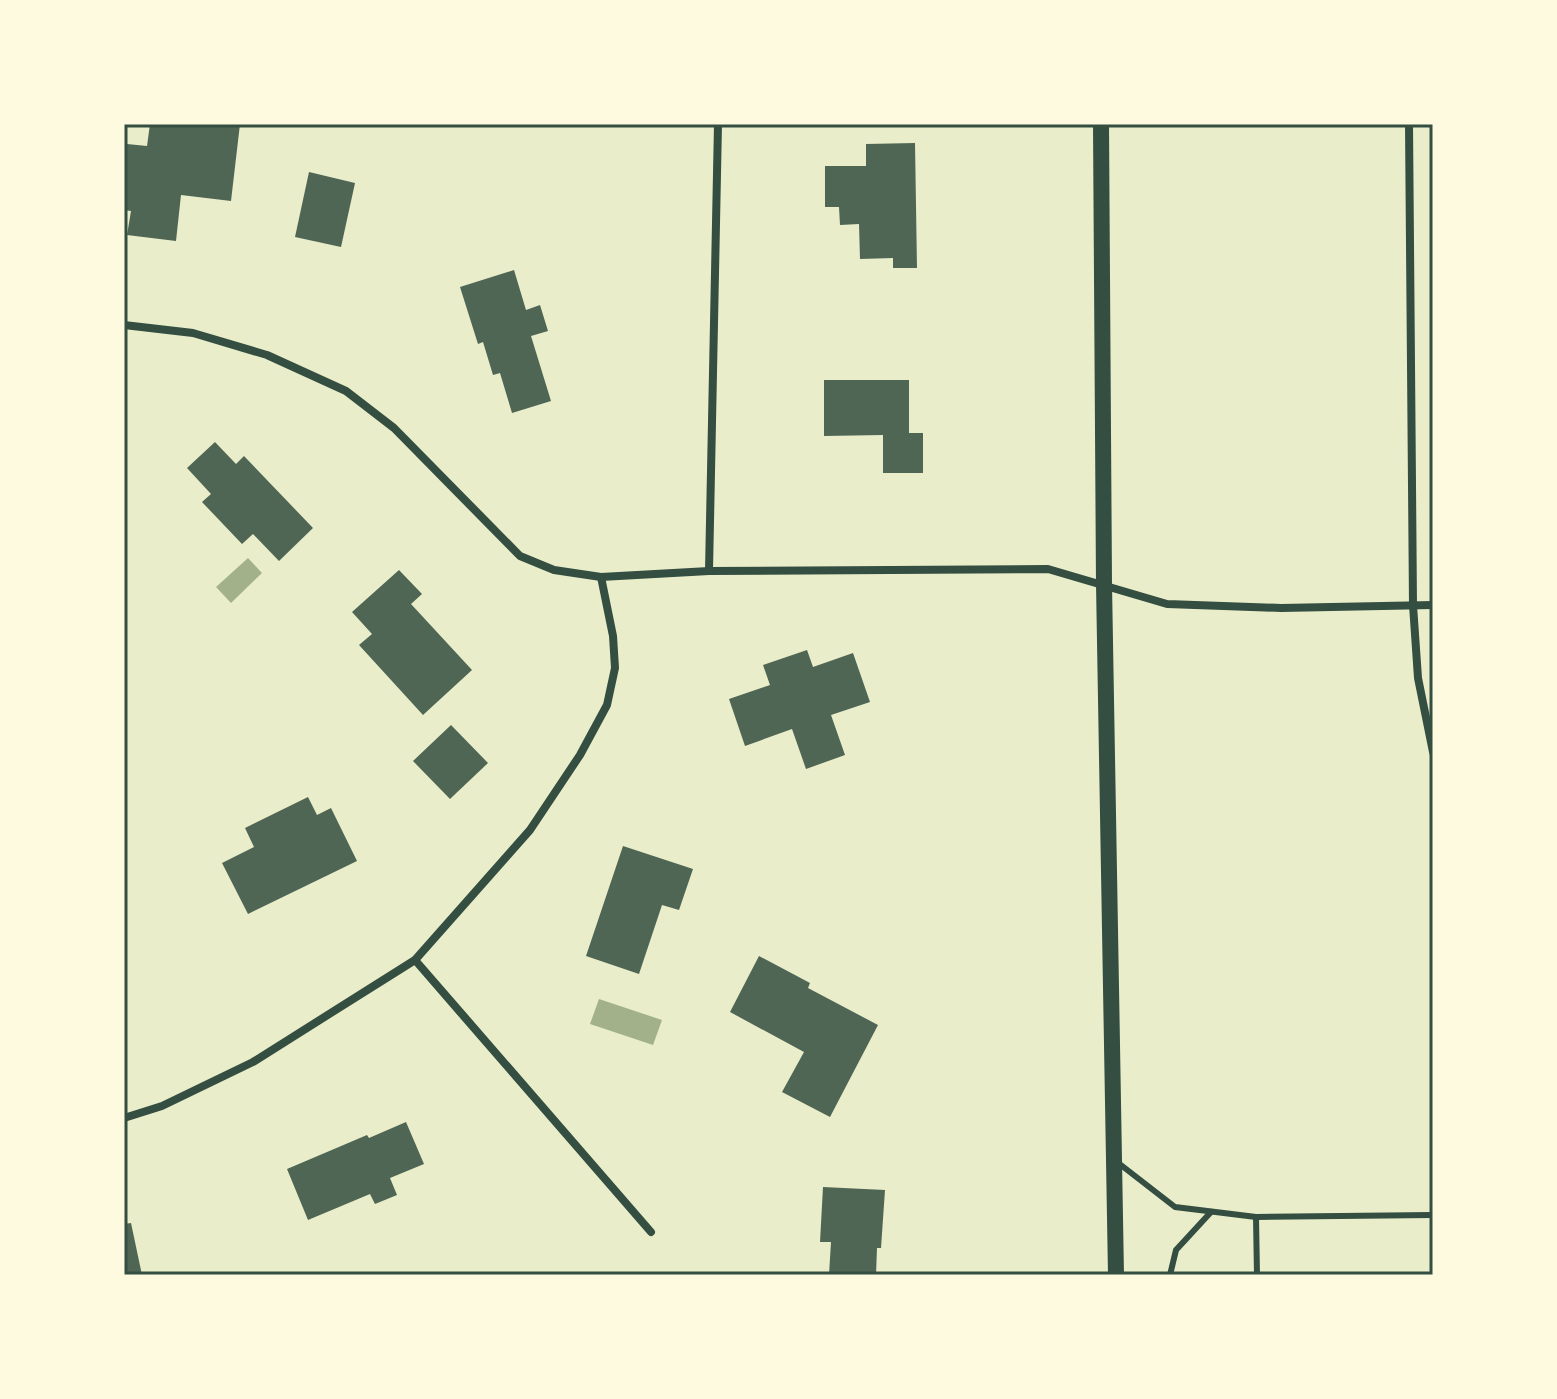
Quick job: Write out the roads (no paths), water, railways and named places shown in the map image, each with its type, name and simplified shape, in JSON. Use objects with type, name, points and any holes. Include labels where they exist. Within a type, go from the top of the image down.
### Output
[{"type":"main road","points":[[1101,124],[1104,584],[1116,1275]]},
{"type":"street","points":[[709,571],[718,124]]},
{"type":"street","points":[[1409,124],[1413,605],[1418,678],[1433,752]]},
{"type":"street","points":[[124,325],[193,333],[267,355],[346,391],[394,428],[520,556],[554,570],[601,577],[709,571],[1048,569],[1175,605],[1281,608],[1433,605]]},
{"type":"street","points":[[124,1118],[162,1106],[253,1062],[415,960],[530,830],[580,755],[607,705],[615,668],[613,636],[601,577]]},
{"type":"street","points":[[415,960],[651,1232]]},
{"type":"lane","points":[[1115,1161],[1175,1207],[1256,1217],[1433,1215]]},
{"type":"lane","points":[[1170,1275],[1176,1250],[1211,1212]]},
{"type":"lane","points":[[1256,1217],[1257,1275]]}]
